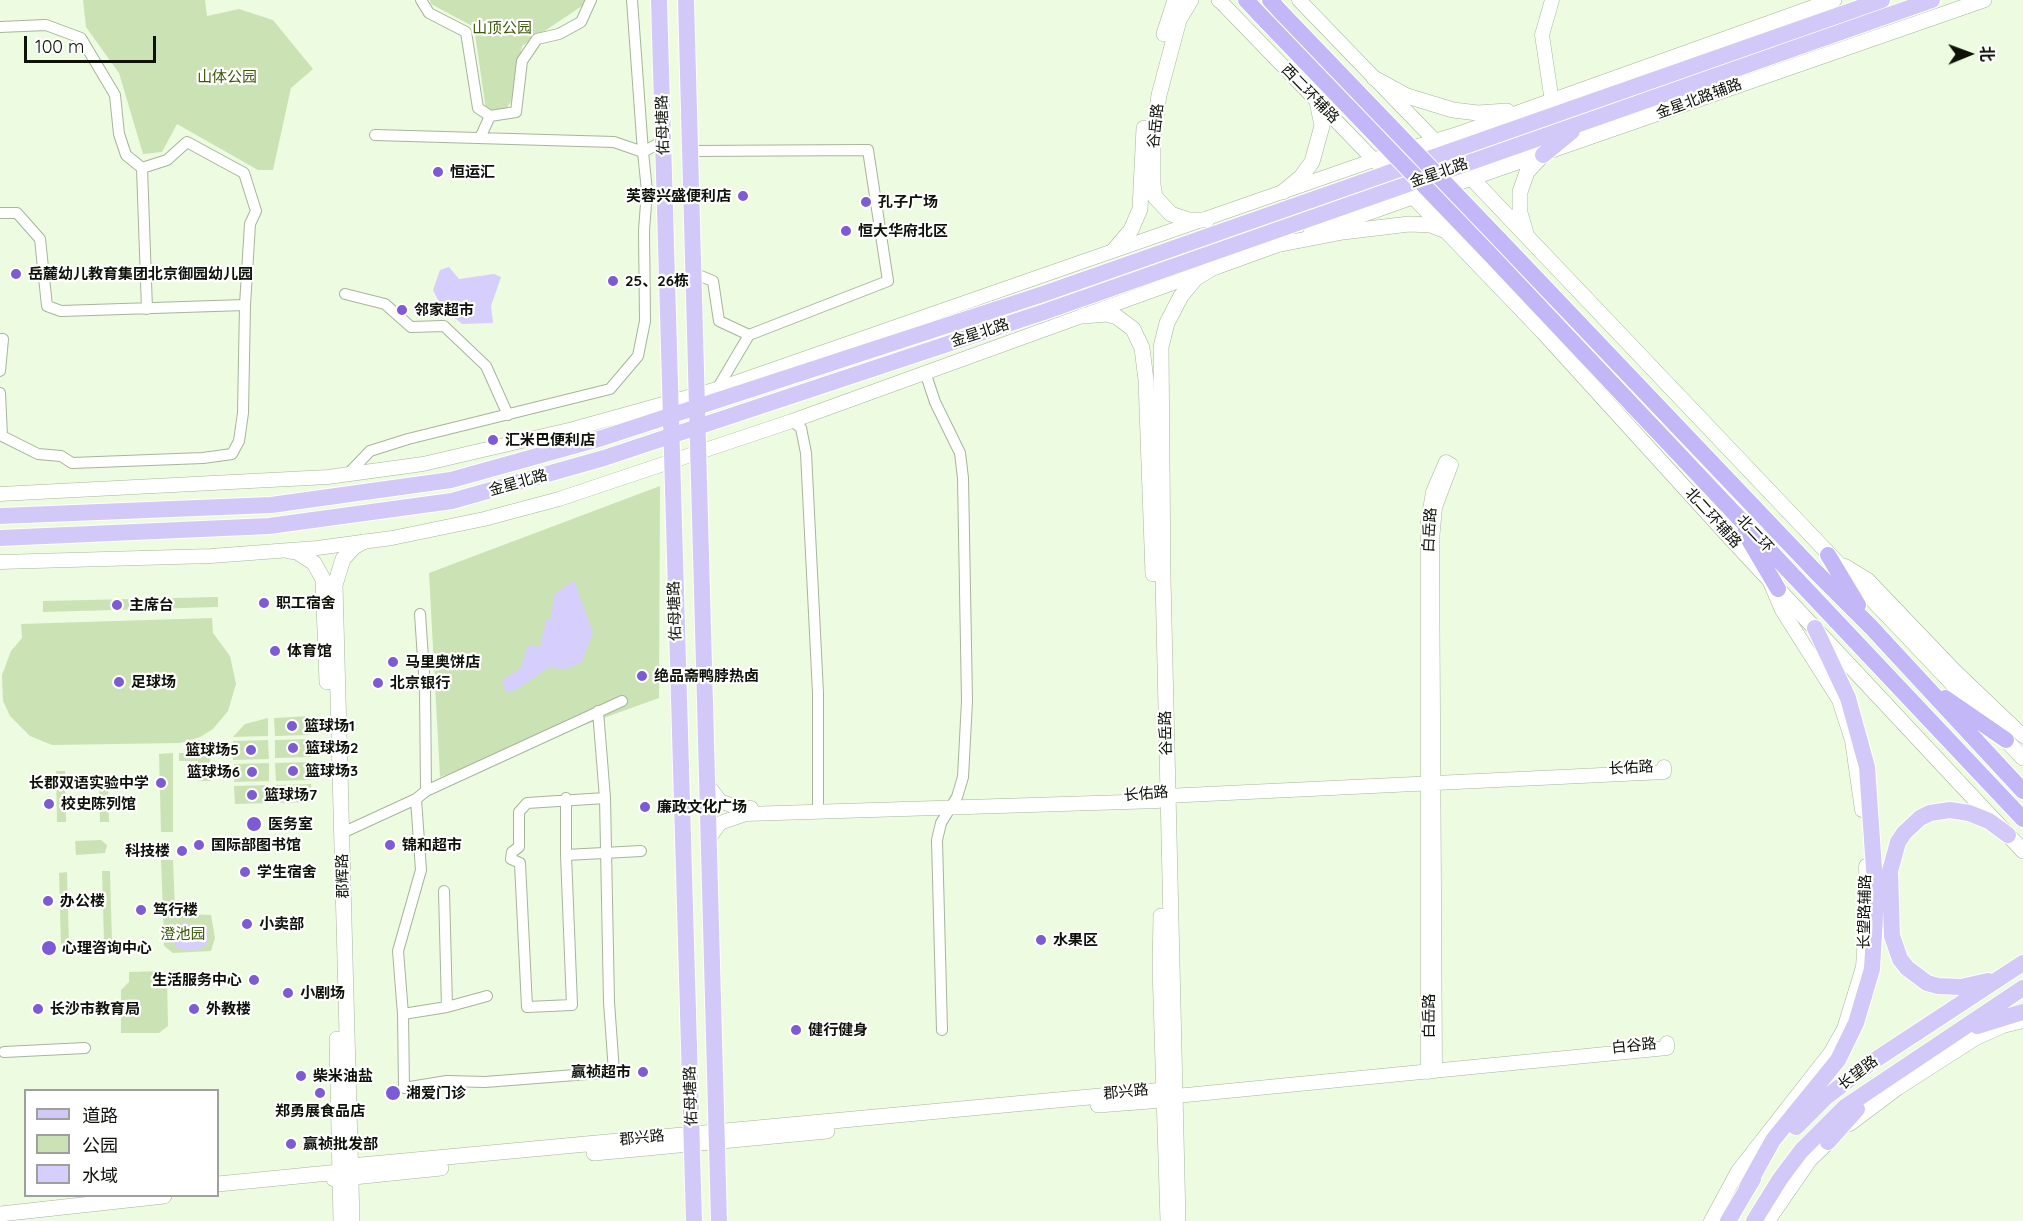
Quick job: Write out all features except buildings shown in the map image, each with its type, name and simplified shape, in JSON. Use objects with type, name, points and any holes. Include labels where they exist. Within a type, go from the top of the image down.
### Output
[{"type":"highway","name":"北二环","points":[[1246,0],[1727,504],[2023,819]]},
{"type":"highway","name":"北二环","points":[[1275,5],[1871,627],[2023,791]]},
{"type":"highway","points":[[1727,504],[1774,584]]},
{"type":"highway","points":[[1828,555],[1871,627]]},
{"type":"highway","points":[[1925,685],[2015,738]]},
{"type":"main road","name":"佑母塘路","points":[[659,0],[694,1221]]},
{"type":"main road","name":"佑母塘路","points":[[686,0],[720,1221]]},
{"type":"main road","name":"谷岳路","points":[[1114,250],[1131,230],[1140,209],[1143,137],[1149,93],[1159,50],[1175,0]]},
{"type":"main road","name":"谷岳路","points":[[1191,0],[1179,20],[1159,95],[1153,138],[1153,185],[1155,197],[1171,214],[1189,220],[1207,220]]},
{"type":"main road","points":[[1374,160],[1442,148],[1587,86],[1834,0]]},
{"type":"main road","name":"金星北路","points":[[0,516],[271,505],[451,480],[670,409],[1032,298],[1390,173],[1442,148],[1882,0]]},
{"type":"main road","name":"金星北路","points":[[0,538],[269,526],[452,501],[604,458],[1408,191],[1460,166],[1932,0]]},
{"type":"main road","name":"金星北路辅路","points":[[1408,191],[1472,179],[1984,0]]},
{"type":"main road","points":[[1374,78],[1407,96],[1465,112],[1492,113],[1547,103]]},
{"type":"main road","points":[[1282,192],[1302,177],[1312,162],[1322,126],[1317,101]]},
{"type":"main road","points":[[1527,236],[1520,213],[1520,192],[1527,172],[1543,155],[1581,123]]},
{"type":"main road","points":[[1460,166],[1828,555],[2015,738],[2023,758]]},
{"type":"main road","name":"北二环辅路","points":[[1408,191],[1450,233],[2023,851]]},
{"type":"main road","points":[[1281,244],[1344,232],[1409,224],[1431,225],[1450,233]]},
{"type":"main road","name":"谷岳路","points":[[1178,1221],[1169,1093],[1162,796],[1161,347],[1167,322],[1181,296],[1197,278],[1215,266]]},
{"type":"main road","points":[[1083,316],[1107,314],[1124,321],[1139,338],[1145,362],[1162,796]]},
{"type":"main road","name":"郡辉路","points":[[341,1221],[345,1173],[342,833],[336,577],[349,552],[363,542]]},
{"type":"main road","name":"郡辉路","points":[[289,550],[314,563],[321,573],[324,588],[345,1173],[352,1221]]},
{"type":"main road","points":[[1747,1187],[1773,1140],[1838,1060],[1856,1023],[1872,969],[1876,898],[1867,767],[1848,698],[1815,628]]},
{"type":"main road","points":[[2000,977],[1971,986],[1949,988],[1927,983],[1917,977],[1900,959],[1895,949],[1889,892],[1890,871],[1898,842],[1911,825],[1920,818],[1940,811],[1960,810],[1978,816],[2008,835]]},
{"type":"main road","name":"长望路","points":[[1728,1221],[1747,1187],[1769,1156],[1825,1098],[1872,1062],[2023,963]]},
{"type":"main road","name":"长望路","points":[[1754,1221],[1780,1179],[1815,1135],[1845,1107],[2023,988]]},
{"type":"main road","points":[[1952,1037],[1988,1022],[2023,1012]]},
{"type":"main road","points":[[1828,1142],[1877,1086]]},
{"type":"main road","points":[[1168,1221],[1169,1093]]},
{"type":"main road","name":"郡兴路","points":[[219,1184],[1169,1093]]},
{"type":"main road","name":"郡兴路","points":[[219,1190],[345,1173]]},
{"type":"main road","points":[[0,1204],[83,1197]]},
{"type":"main road","points":[[0,1214],[155,1197]]},
{"type":"street","points":[[421,0],[429,13],[466,32],[478,108],[490,116],[516,112],[522,60],[537,39],[559,34],[581,22],[591,0]]},
{"type":"street","points":[[347,474],[370,451],[408,439],[610,389],[638,356],[645,321],[647,190],[632,0]]},
{"type":"street","name":"西二环辅路","points":[[1219,0],[1374,160],[1408,191]]},
{"type":"street","points":[[1299,0],[1460,166]]},
{"type":"street","points":[[1547,103],[1542,35],[1552,0]]},
{"type":"street","points":[[0,27],[46,25],[81,38],[115,95],[119,134],[126,154],[142,168],[147,309]]},
{"type":"street","points":[[480,138],[490,116]]},
{"type":"street","points":[[375,135],[614,142],[643,152],[663,141]]},
{"type":"street","points":[[0,393],[1,439],[38,454],[61,456],[72,463],[203,458],[232,454],[240,441],[243,413],[245,304],[250,224],[256,211],[244,173],[187,142],[167,160],[142,168]]},
{"type":"street","points":[[690,151],[868,150],[888,281],[749,335],[717,389]]},
{"type":"street","points":[[696,401],[717,389],[1374,160]]},
{"type":"street","points":[[0,562],[289,550],[433,531],[530,507],[792,421],[1281,244],[1408,191]]},
{"type":"street","points":[[0,213],[17,213],[40,239],[47,306],[61,311],[245,304]]},
{"type":"street","points":[[693,273],[713,281],[719,321],[749,335]]},
{"type":"street","points":[[345,294],[385,304],[411,327],[444,326],[486,366],[508,415]]},
{"type":"street","points":[[0,339],[3,339],[0,371]]},
{"type":"street","points":[[925,372],[935,402],[960,453],[963,478],[967,701],[963,777],[942,823],[937,840],[942,1030]]},
{"type":"street","points":[[0,494],[347,474],[423,464],[670,409]]},
{"type":"street","points":[[792,421],[801,428],[806,453],[818,693],[818,806]]},
{"type":"street","name":"白岳路","points":[[1431,781],[1428,522],[1433,492],[1446,462],[1451,465],[1438,493],[1432,531],[1432,1068]]},
{"type":"street","name":"长望路辅路","points":[[1711,1221],[1755,1148],[1839,1040],[1858,989],[1866,945],[1864,840],[1852,740],[1835,692],[1782,610],[1774,584]]},
{"type":"street","points":[[420,614],[425,688],[426,791]]},
{"type":"street","points":[[342,833],[416,799],[426,791],[622,701]]},
{"type":"street","points":[[416,799],[421,870],[398,951],[403,1014],[404,1088],[447,1081],[485,1082],[614,1072],[609,1002],[605,798],[598,711]]},
{"type":"street","name":"长佑路","points":[[708,840],[720,823],[741,815],[1162,796],[1664,767],[1664,772],[1431,781]]},
{"type":"street","name":"长佑路","points":[[707,784],[715,798],[733,806],[952,805]]},
{"type":"street","points":[[566,798],[572,1005],[527,1006],[520,863],[511,859],[512,852],[519,847],[519,812],[527,803],[566,798],[605,798]]},
{"type":"street","points":[[566,855],[641,851]]},
{"type":"street","points":[[444,891],[447,1007]]},
{"type":"street","points":[[403,1014],[447,1007],[487,996]]},
{"type":"street","points":[[1768,1221],[1796,1179],[1828,1142],[1877,1103],[1976,1038],[2003,1026],[2023,1021]]},
{"type":"street","name":"白谷路","points":[[1169,1093],[1667,1048],[1667,1043],[1432,1068]]},
{"type":"street","points":[[4,1052],[85,1048]]},
{"type":"green space","name":"山体公园","points":[[83,0],[205,0],[207,16],[239,9],[273,20],[313,69],[291,88],[273,170],[258,170],[177,124],[162,152],[143,154],[119,73],[86,27]]},
{"type":"green space","name":"山顶公园","points":[[430,0],[591,0],[522,46],[515,96],[506,109],[486,110],[474,27],[431,4]]},
{"type":"green space","points":[[660,486],[659,698],[440,777],[429,573]]},
{"type":"green space","points":[[218,597],[218,607],[43,612],[43,601]]},
{"type":"green space","points":[[212,618],[213,633],[230,656],[236,684],[228,711],[213,729],[200,737],[180,743],[52,745],[30,736],[10,716],[3,701],[2,675],[11,651],[22,638],[21,624]]},
{"type":"green space","name":"篮球场1","points":[[310,716],[310,735],[275,736],[274,718]]},
{"type":"green space","points":[[268,718],[268,736],[233,737],[245,724]]},
{"type":"green space","name":"篮球场2","points":[[310,739],[311,757],[275,758],[275,740]]},
{"type":"green space","name":"篮球场5","points":[[268,740],[269,759],[233,760],[233,741]]},
{"type":"green space","points":[[173,753],[173,832],[161,832],[159,754]]},
{"type":"green space","points":[[179,753],[210,753],[211,781],[198,781],[198,761],[179,761]]},
{"type":"green space","name":"篮球场3","points":[[311,762],[311,780],[276,781],[275,763]]},
{"type":"green space","name":"篮球场6","points":[[269,763],[269,781],[234,782],[234,764]]},
{"type":"green space","points":[[56,771],[65,771],[66,822],[57,822]]},
{"type":"green space","points":[[99,775],[108,775],[109,822],[100,822]]},
{"type":"green space","points":[[311,784],[312,802],[276,803],[276,785]]},
{"type":"green space","name":"篮球场7","points":[[269,785],[270,803],[235,804],[234,786]]},
{"type":"green space","points":[[101,840],[107,845],[105,853],[76,855],[75,841]]},
{"type":"green space","points":[[161,860],[173,860],[175,910],[163,911]]},
{"type":"green space","points":[[102,871],[110,871],[112,943],[104,943]]},
{"type":"green space","points":[[67,872],[69,944],[61,945],[59,873]]},
{"type":"green space","name":"澄池园","points":[[163,913],[211,915],[215,938],[211,951],[173,953],[164,946]]},
{"type":"green space","points":[[162,971],[167,977],[168,1026],[159,1033],[121,1033],[121,990],[129,982],[129,972]]},
{"type":"water","points":[[449,267],[459,279],[494,274],[501,277],[491,306],[493,323],[462,324],[441,306],[433,290],[440,270]]},
{"type":"water","points":[[574,580],[593,633],[582,662],[567,669],[548,668],[519,688],[506,693],[502,680],[521,668],[528,645],[540,647],[546,620],[551,618],[554,595]]},
{"type":"water","points":[[185,921],[196,929],[208,928],[207,944],[198,950],[181,950],[176,946],[170,939]]},
{"type":"place","name":"恒运汇","points":[[438,172]]},
{"type":"place","name":"芙蓉兴盛便利店","points":[[743,196]]},
{"type":"place","name":"孔子广场","points":[[866,202]]},
{"type":"place","name":"恒大华府北区","points":[[846,231]]},
{"type":"place","name":"岳麓幼儿教育集团北京御园幼儿园","points":[[16,274]]},
{"type":"place","name":"25、26栋","points":[[613,281]]},
{"type":"place","name":"邻家超市","points":[[402,310]]},
{"type":"place","name":"汇米巴便利店","points":[[493,440]]},
{"type":"place","name":"职工宿舍","points":[[264,603]]},
{"type":"place","name":"主席台","points":[[117,605]]},
{"type":"place","name":"体育馆","points":[[275,651]]},
{"type":"place","name":"马里奥饼店","points":[[393,662]]},
{"type":"place","name":"绝品斋鸭脖热卤","points":[[642,676]]},
{"type":"place","name":"足球场","points":[[119,682]]},
{"type":"place","name":"北京银行","points":[[378,683]]},
{"type":"place","name":"篮球场1","points":[[292,726]]},
{"type":"place","name":"篮球场2","points":[[293,748]]},
{"type":"place","name":"篮球场5","points":[[251,750]]},
{"type":"place","name":"篮球场3","points":[[293,771]]},
{"type":"place","name":"篮球场6","points":[[252,772]]},
{"type":"place","name":"长郡双语实验中学","points":[[161,783]]},
{"type":"place","name":"篮球场7","points":[[252,795]]},
{"type":"place","name":"校史陈列馆","points":[[49,804]]},
{"type":"place","name":"廉政文化广场","points":[[645,807]]},
{"type":"place","name":"医务室","points":[[254,824]]},
{"type":"place","name":"国际部图书馆","points":[[199,845]]},
{"type":"place","name":"锦和超市","points":[[390,845]]},
{"type":"place","name":"科技楼","points":[[182,851]]},
{"type":"place","name":"学生宿舍","points":[[245,872]]},
{"type":"place","name":"办公楼","points":[[48,901]]},
{"type":"place","name":"笃行楼","points":[[141,910]]},
{"type":"place","name":"小卖部","points":[[247,924]]},
{"type":"place","name":"水果区","points":[[1041,940]]},
{"type":"place","name":"心理咨询中心","points":[[49,948]]},
{"type":"place","name":"生活服务中心","points":[[254,980]]},
{"type":"place","name":"小剧场","points":[[288,993]]},
{"type":"place","name":"长沙市教育局","points":[[38,1009]]},
{"type":"place","name":"外教楼","points":[[194,1009]]},
{"type":"place","name":"健行健身","points":[[796,1030]]},
{"type":"place","name":"赢祯超市","points":[[643,1072]]},
{"type":"place","name":"柴米油盐","points":[[301,1076]]},
{"type":"place","name":"郑勇展食品店","points":[[320,1093]]},
{"type":"place","name":"湘爱门诊","points":[[393,1093]]},
{"type":"place","name":"赢祯批发部","points":[[291,1144]]}]
